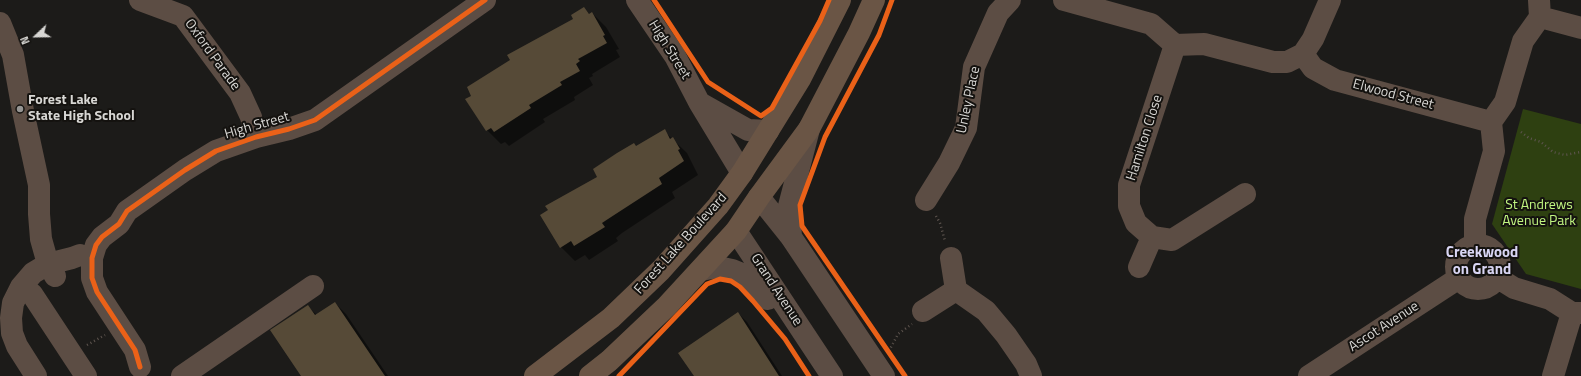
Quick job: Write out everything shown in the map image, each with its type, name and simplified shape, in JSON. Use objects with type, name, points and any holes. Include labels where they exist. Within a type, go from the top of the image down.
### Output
[{"type":"main road","name":"Forest Lake Boulevard","points":[[535,376],[611,318],[661,270],[718,206],[742,173],[800,79],[840,0]]},
{"type":"main road","name":"Forest Lake Boulevard","points":[[590,376],[609,361],[667,306],[736,231],[809,129],[859,33],[874,0]]},
{"type":"main road","points":[[742,173],[759,197]]},
{"type":"main road","name":"Grand Avenue","points":[[718,206],[736,231]]},
{"type":"street","name":"Oxford Parade","points":[[140,0],[186,8],[240,93],[251,117],[256,137]]},
{"type":"street","name":"High Street","points":[[144,372],[135,350],[97,292],[92,278],[92,258],[96,245],[102,237],[119,224],[126,211],[185,170],[216,151],[256,137],[289,129],[315,120],[485,0]]},
{"type":"street","name":"High Street","points":[[637,0],[675,56],[699,102],[742,173]]},
{"type":"street","name":"Unley Place","points":[[926,200],[950,163],[966,128],[974,67],[998,13],[1010,0]]},
{"type":"street","points":[[1064,0],[1151,24],[1175,45],[1204,44],[1273,62],[1287,62],[1303,54],[1313,39],[1330,0]]},
{"type":"street","points":[[1475,244],[1475,219],[1494,151],[1491,122],[1505,102],[1523,41],[1540,9],[1581,28]]},
{"type":"street","points":[[0,23],[13,55],[39,185],[41,239],[51,270]]},
{"type":"street","name":"Hamilton Close","points":[[1152,237],[1136,223],[1129,206],[1129,185],[1175,45]]},
{"type":"street","name":"Elwood Street","points":[[1303,54],[1313,68],[1335,80],[1491,122]]},
{"type":"street","points":[[699,102],[748,130],[768,131]]},
{"type":"street","points":[[791,237],[789,206],[809,129]]},
{"type":"street","points":[[1139,267],[1152,237],[1172,240],[1245,194]]},
{"type":"street","points":[[759,197],[889,367]]},
{"type":"street","name":"High Street","points":[[126,211],[113,212],[90,229],[83,241],[80,265],[90,306],[107,334],[124,357],[144,372]]},
{"type":"street","name":"Grand Avenue","points":[[736,231],[832,376]]},
{"type":"street","points":[[1475,244],[1489,247],[1500,261],[1498,278],[1486,288],[1471,289],[1459,278],[1456,265],[1462,251],[1475,244]]},
{"type":"street","points":[[950,258],[956,290],[986,311],[1006,335],[1026,364],[1031,376]]},
{"type":"street","points":[[36,376],[17,346],[12,333],[11,318],[13,303],[29,293],[33,274],[51,270],[71,273],[80,265]]},
{"type":"street","points":[[701,270],[718,267],[732,270],[749,277],[778,312],[789,311]]},
{"type":"street","name":"Ascot Avenue","points":[[1309,376],[1459,278]]},
{"type":"street","points":[[1498,278],[1514,288],[1550,299],[1576,313],[1553,376]]},
{"type":"street","points":[[182,376],[313,286]]},
{"type":"street","points":[[923,312],[956,290]]},
{"type":"street","points":[[29,293],[86,376]]},
{"type":"path","points":[[1521,132],[1529,138],[1541,142],[1553,152],[1565,155],[1581,152]]},
{"type":"path","points":[[926,200],[940,223],[950,258]]},
{"type":"path","points":[[889,367],[889,352],[898,334],[924,315],[923,312]]},
{"type":"path","points":[[885,346],[889,352]]},
{"type":"green space","name":"St Andrews Avenue Park","points":[[1523,109],[1581,124],[1581,289],[1526,274],[1492,224]]},
{"type":"building","points":[[584,7],[589,14],[592,12],[605,35],[603,36],[607,43],[578,59],[580,61],[576,64],[580,71],[560,82],[562,85],[529,105],[531,108],[494,132],[491,128],[486,131],[465,99],[471,96],[467,87],[510,60],[507,55],[573,19],[571,15]]},
{"type":"building","points":[[665,129],[670,139],[673,137],[680,149],[678,150],[684,161],[659,178],[662,184],[602,223],[605,227],[574,246],[571,241],[560,248],[540,215],[548,210],[545,206],[597,177],[593,169],[617,153],[634,143],[636,146]]},
{"type":"building","points":[[335,302],[385,376],[301,376],[270,330],[308,305],[315,315]]},
{"type":"building","points":[[738,312],[779,376],[694,376],[678,353]]},
{"type":"cycle path","points":[[140,367],[135,350],[97,292],[92,278],[92,258],[96,245],[102,237],[119,224],[127,211],[185,170],[216,151],[256,137],[289,129],[315,120],[485,0]]},
{"type":"cycle path","points":[[654,0],[708,82],[761,116],[772,108],[820,21],[829,0]]},
{"type":"cycle path","points":[[892,0],[879,35],[825,137],[800,205],[802,226],[905,376]]},
{"type":"cycle path","points":[[619,376],[707,284],[720,279],[731,281],[740,287],[753,301],[785,339],[809,376]]},
{"type":"place","name":"Forest Lake State High School","points":[[20,109]]},
{"type":"district","name":"Creekwood on Grand","points":[[1482,262]]}]
